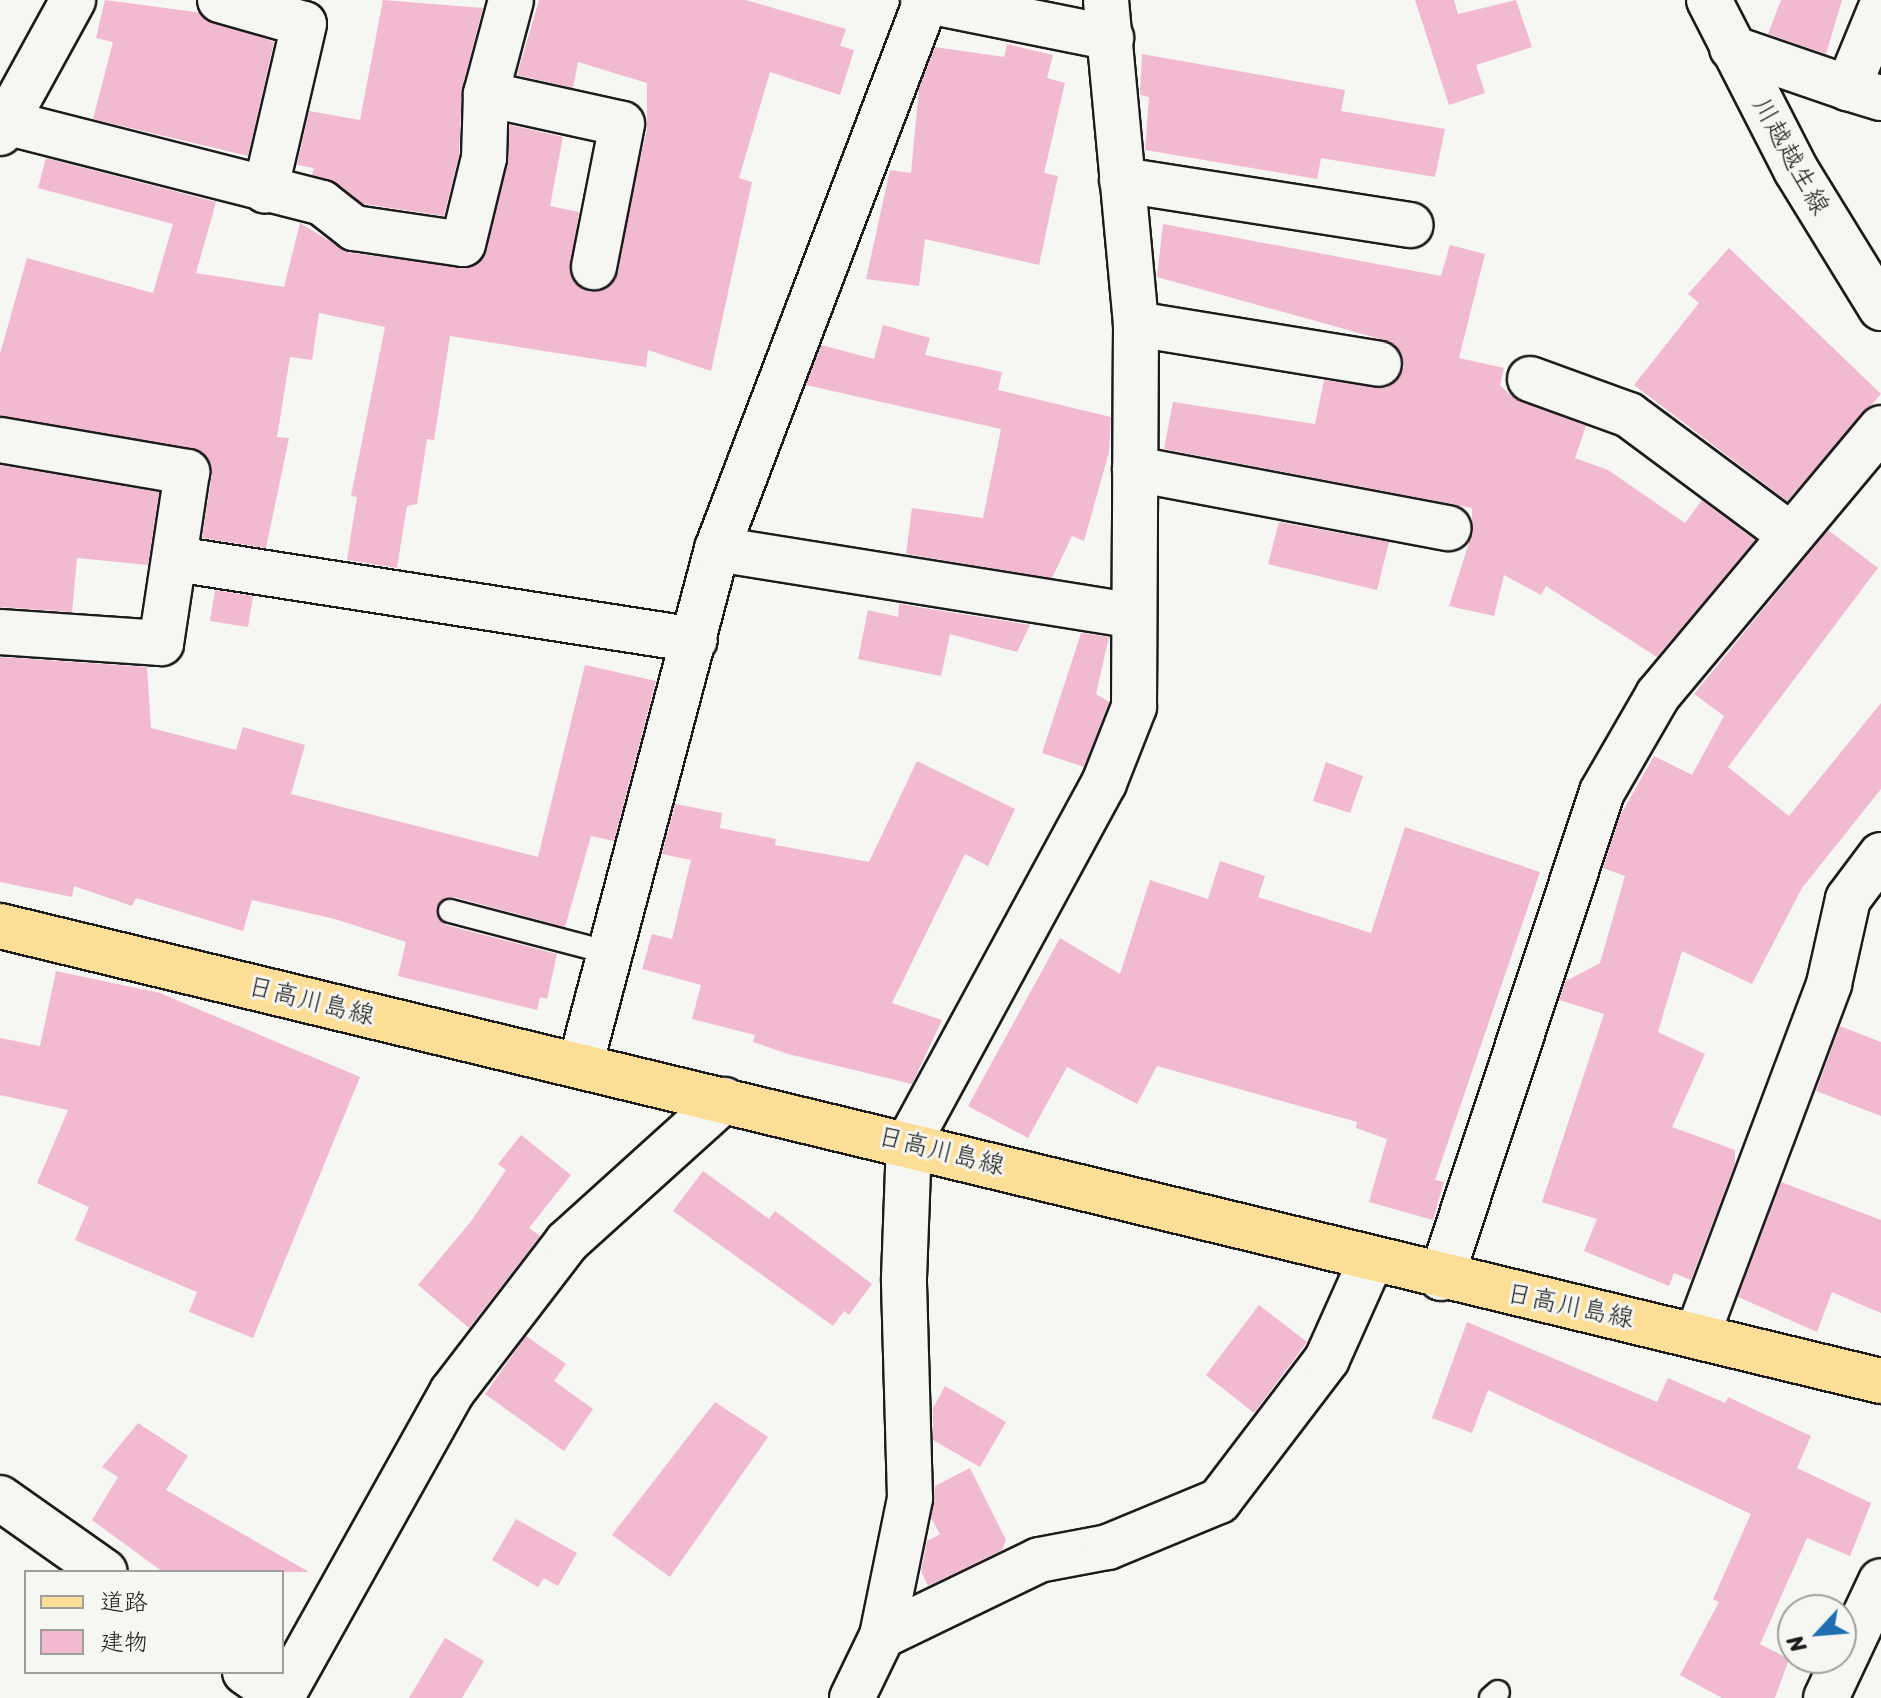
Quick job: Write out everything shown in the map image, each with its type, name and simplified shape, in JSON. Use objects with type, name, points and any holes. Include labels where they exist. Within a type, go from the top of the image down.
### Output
[{"type":"main road","name":"日高川島線","points":[[0,926],[909,1142],[1370,1263],[1698,1333],[1881,1381]]},
{"type":"street","points":[[73,0],[3,127],[322,203],[354,228],[463,244],[484,158],[486,94],[511,0]]},
{"type":"street","points":[[220,0],[304,24],[265,191]]},
{"type":"street","points":[[580,1066],[717,549],[925,0],[1109,19],[1136,324],[1134,707],[1104,783],[909,1142],[904,1248],[910,1498],[882,1636],[852,1698]]},
{"type":"street","name":"川越越生線","points":[[1709,0],[1732,48],[1881,308]]},
{"type":"street","points":[[1732,48],[1865,93],[1881,8]]},
{"type":"street","points":[[486,94],[622,124],[594,267]]},
{"type":"street","points":[[1122,180],[1411,225]]},
{"type":"street","points":[[1136,324],[1379,364]]},
{"type":"street","points":[[1530,379],[1629,415],[1789,534]]},
{"type":"street","points":[[1441,1278],[1602,792],[1658,695],[1789,534],[1881,428]]},
{"type":"street","points":[[0,440],[187,472],[161,643],[0,632]]},
{"type":"street","points":[[1135,469],[1448,528]]},
{"type":"street","points":[[717,549],[1134,616]]},
{"type":"street","points":[[176,559],[695,640]]},
{"type":"street","points":[[1698,1333],[1829,984],[1848,899],[1881,855]]},
{"type":"street","points":[[248,1674],[281,1698],[452,1392],[567,1242],[724,1100]]},
{"type":"street","points":[[882,1636],[1039,1560],[1108,1547],[1219,1501],[1327,1359],[1370,1263]]},
{"type":"street","points":[[0,1498],[102,1570]]},
{"type":"street","points":[[1826,1698],[1881,1581]]},
{"type":"lane","points":[[450,911],[610,953]]},
{"type":"building","points":[[105,0],[196,12],[274,42],[248,156],[93,119],[113,42],[96,38]]},
{"type":"building","points":[[383,0],[483,8],[462,88],[459,155],[444,216],[364,204],[312,175],[314,168],[297,165],[309,111],[360,120]]},
{"type":"building","points":[[539,0],[746,0],[846,29],[840,46],[854,50],[840,95],[770,72],[739,178],[752,182],[711,371],[648,350],[646,367],[450,336],[434,440],[427,439],[417,504],[407,506],[397,568],[347,560],[357,497],[351,496],[385,327],[319,313],[312,360],[290,357],[277,437],[289,438],[266,548],[202,538],[212,475],[202,452],[0,416],[0,354],[27,258],[153,293],[173,224],[38,188],[46,158],[216,202],[196,273],[284,287],[300,223],[350,253],[472,267],[487,250],[510,125],[563,137],[550,206],[579,212],[570,274],[588,291],[612,284],[647,129],[647,83],[578,62],[573,88],[517,75]]},
{"type":"building","points":[[1415,0],[1454,0],[1458,14],[1516,0],[1532,47],[1476,65],[1485,93],[1449,105]]},
{"type":"building","points":[[1781,0],[1842,0],[1826,54],[1768,34]]},
{"type":"building","points":[[1007,44],[1053,55],[1047,78],[1065,83],[1044,173],[1058,176],[1039,265],[925,239],[919,286],[866,279],[890,170],[911,173],[919,89],[935,47],[1004,57]]},
{"type":"building","points":[[1142,54],[1345,90],[1341,111],[1445,129],[1435,177],[1321,158],[1317,179],[1145,150],[1149,97],[1140,95]]},
{"type":"building","points":[[1163,224],[1441,276],[1450,245],[1485,254],[1459,358],[1504,368],[1500,385],[1511,396],[1586,426],[1575,458],[1608,470],[1685,523],[1702,500],[1755,540],[1657,657],[1546,586],[1541,595],[1504,575],[1494,616],[1449,606],[1472,533],[1472,508],[1164,449],[1173,402],[1315,424],[1324,380],[1387,388],[1404,367],[1395,345],[1384,340],[1157,277]]},
{"type":"building","points":[[1729,248],[1881,394],[1787,501],[1634,385],[1699,303],[1688,294]]},
{"type":"building","points":[[883,325],[930,338],[925,355],[1002,372],[998,390],[1111,417],[1109,452],[1084,541],[1072,536],[1052,578],[906,554],[912,508],[983,518],[1001,429],[806,385],[821,345],[874,359]]},
{"type":"building","points":[[0,465],[159,492],[148,565],[77,558],[72,612],[0,607]]},
{"type":"building","points":[[1279,522],[1389,542],[1377,590],[1268,564]]},
{"type":"building","points":[[1828,530],[1878,568],[1728,767],[1789,816],[1881,703],[1881,789],[1802,888],[1752,984],[1682,951],[1658,1032],[1705,1054],[1672,1127],[1735,1150],[1735,1164],[1691,1280],[1674,1273],[1669,1286],[1584,1251],[1597,1219],[1542,1202],[1604,1014],[1559,1000],[1566,981],[1600,963],[1625,876],[1603,868],[1620,816],[1654,756],[1692,775],[1724,716],[1694,694]]},
{"type":"building","points":[[215,590],[253,596],[248,627],[210,621]]},
{"type":"building","points":[[899,604],[1030,625],[1017,652],[950,634],[941,676],[858,659],[868,610],[898,617]]},
{"type":"building","points":[[1081,633],[1109,637],[1096,694],[1109,702],[1084,767],[1042,753]]},
{"type":"building","points":[[0,657],[147,667],[151,728],[236,750],[243,727],[305,745],[291,794],[538,857],[585,665],[656,681],[614,841],[591,836],[565,927],[454,897],[437,907],[446,925],[557,954],[547,999],[540,997],[537,1010],[398,976],[406,942],[335,919],[252,900],[243,931],[136,898],[132,906],[74,886],[72,897],[0,882]]},
{"type":"building","points":[[917,761],[1015,809],[988,866],[965,854],[892,1003],[942,1020],[912,1084],[788,1054],[753,1042],[755,1035],[692,1019],[701,985],[642,969],[652,934],[672,939],[691,860],[662,854],[675,804],[722,813],[720,828],[776,839],[775,845],[869,862]]},
{"type":"building","points":[[1326,762],[1363,776],[1350,813],[1313,801]]},
{"type":"building","points":[[1405,827],[1540,872],[1435,1180],[1444,1182],[1433,1220],[1369,1202],[1387,1139],[1356,1128],[1357,1122],[1157,1066],[1137,1104],[1067,1067],[1028,1138],[968,1106],[1060,938],[1120,974],[1150,880],[1208,899],[1220,861],[1265,876],[1258,897],[1371,933]]},
{"type":"building","points":[[56,971],[160,993],[360,1077],[253,1338],[189,1312],[197,1292],[75,1240],[89,1207],[37,1183],[68,1110],[0,1095],[0,1038],[40,1046]]},
{"type":"building","points":[[1840,1026],[1881,1042],[1881,1116],[1816,1091]]},
{"type":"building","points":[[521,1135],[571,1175],[529,1228],[540,1236],[469,1328],[418,1285],[472,1220],[506,1170],[498,1164]]},
{"type":"building","points":[[703,1171],[769,1219],[775,1211],[872,1284],[849,1315],[844,1311],[833,1326],[673,1211]]},
{"type":"building","points":[[1781,1182],[1881,1220],[1881,1313],[1832,1292],[1817,1332],[1738,1297]]},
{"type":"building","points":[[1259,1305],[1307,1342],[1254,1413],[1206,1375]]},
{"type":"building","points":[[1467,1322],[1657,1402],[1668,1378],[1725,1403],[1728,1397],[1811,1436],[1797,1468],[1871,1503],[1850,1556],[1807,1538],[1782,1594],[1777,1594],[1777,1606],[1760,1644],[1777,1653],[1777,1674],[1784,1674],[1775,1698],[1722,1698],[1680,1675],[1719,1602],[1713,1599],[1751,1514],[1488,1390],[1472,1433],[1432,1418]]},
{"type":"building","points":[[526,1336],[566,1364],[554,1381],[593,1409],[564,1451],[485,1394]]},
{"type":"building","points":[[945,1386],[1006,1422],[980,1467],[933,1440],[933,1408]]},
{"type":"building","points":[[715,1402],[768,1437],[670,1577],[612,1535]]},
{"type":"building","points":[[138,1423],[188,1456],[166,1490],[309,1572],[160,1570],[92,1520],[118,1477],[102,1467]]},
{"type":"building","points":[[970,1468],[1006,1540],[1002,1550],[928,1586],[921,1571],[927,1541],[940,1534],[931,1518],[935,1486]]},
{"type":"building","points":[[516,1519],[577,1553],[558,1586],[544,1578],[538,1587],[492,1560]]},
{"type":"building","points":[[445,1638],[484,1661],[462,1698],[409,1698]]}]
